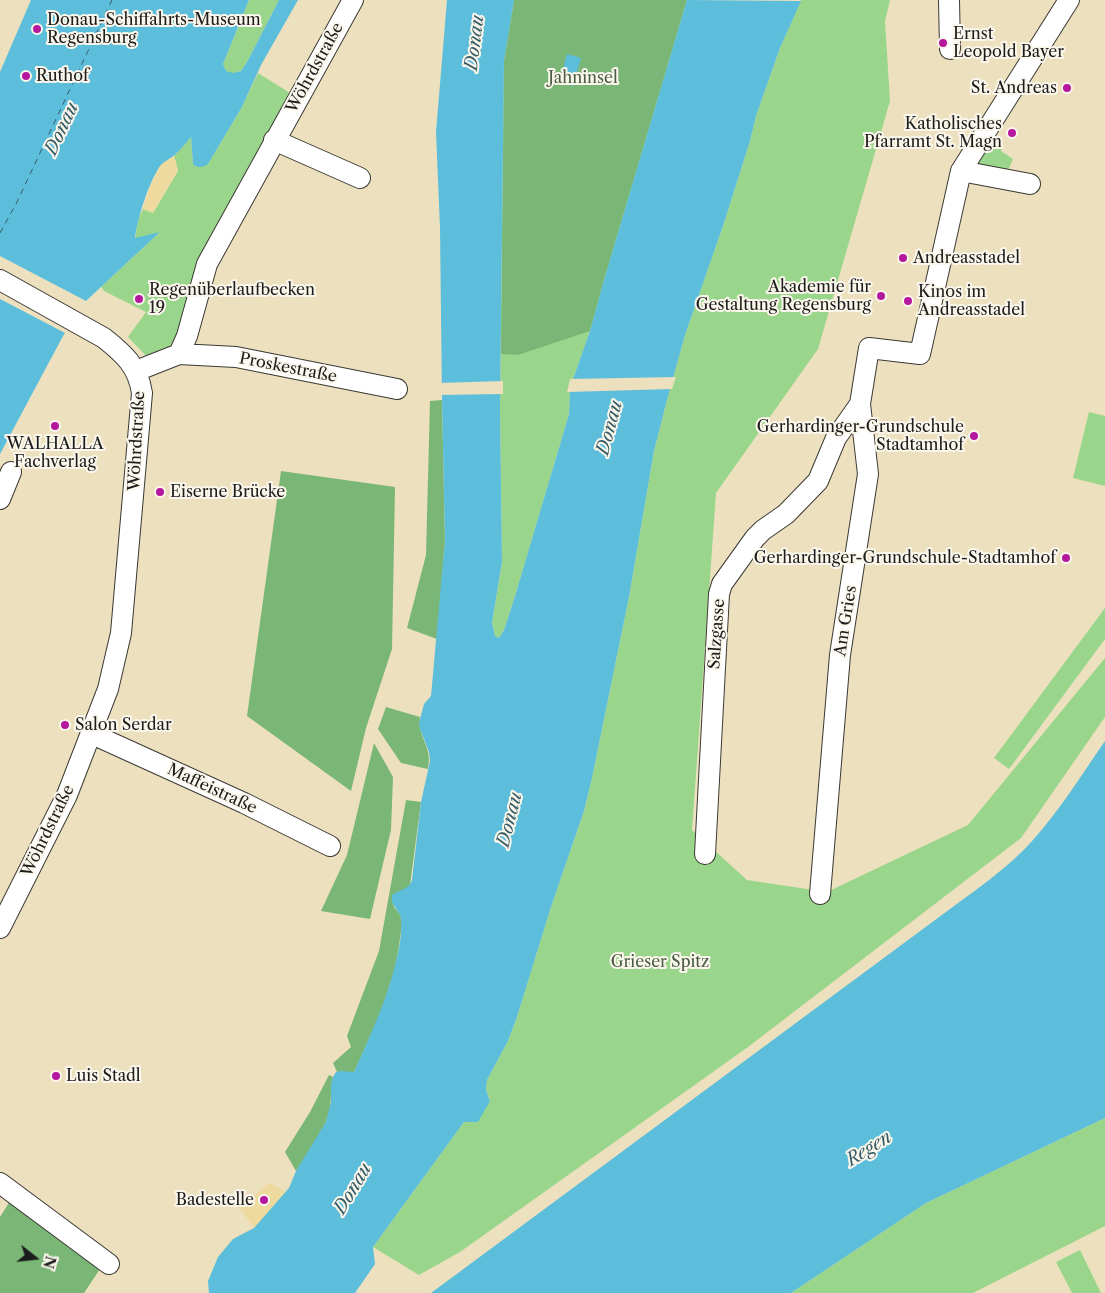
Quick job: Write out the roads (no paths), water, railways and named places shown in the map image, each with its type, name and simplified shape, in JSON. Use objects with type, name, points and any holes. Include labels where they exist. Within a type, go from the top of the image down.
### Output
[{"type":"street","name":"Wöhrdstraße","points":[[0,928],[67,795],[108,689],[121,633],[142,393],[136,371],[179,354],[187,336],[207,264],[353,0]]},
{"type":"street","points":[[949,0],[950,49]]},
{"type":"street","points":[[1030,184],[961,171],[1069,0]]},
{"type":"street","points":[[274,140],[360,178]]},
{"type":"street","name":"Am Gries","points":[[820,894],[840,655],[868,474],[860,404],[869,348],[920,354],[961,171]]},
{"type":"street","points":[[0,280],[84,326],[118,349],[136,371]]},
{"type":"street","name":"Proskestraße","points":[[179,354],[236,357],[397,389]]},
{"type":"street","name":"Salzgasse","points":[[705,854],[719,594],[722,584],[755,538],[786,514],[818,481],[836,438],[860,404]]},
{"type":"street","points":[[0,499],[11,472]]},
{"type":"street","name":"Maffeistraße","points":[[92,734],[244,803],[330,846]]},
{"type":"street","points":[[0,1183],[109,1264]]},
{"type":"water","name":"Donau","points":[[31,0],[249,0],[223,64],[226,71],[233,73],[241,71],[247,62],[279,0],[298,0],[261,65],[242,107],[208,164],[197,167],[193,164],[191,137],[177,153],[160,166],[151,182],[144,201],[135,238],[160,232],[87,300],[63,336],[0,454],[0,72]]},
{"type":"water","name":"Donau","points":[[447,0],[514,0],[504,61],[500,408],[502,562],[492,623],[495,636],[499,638],[504,630],[515,596],[569,414],[570,392],[573,379],[590,331],[687,0],[801,1],[780,48],[756,116],[724,223],[685,335],[654,451],[629,597],[584,811],[551,907],[517,1017],[508,1041],[487,1080],[486,1090],[490,1101],[478,1122],[464,1122],[373,1247],[375,1264],[355,1293],[209,1293],[208,1281],[218,1257],[233,1239],[254,1228],[289,1188],[296,1171],[326,1122],[331,1102],[331,1084],[336,1072],[354,1072],[383,1004],[398,952],[401,920],[393,903],[392,895],[406,888],[412,880],[421,802],[430,761],[429,752],[419,723],[424,704],[431,696],[445,540],[440,228],[436,132]]},
{"type":"water","points":[[567,54],[581,58],[573,86],[559,83]]},
{"type":"water","name":"Regen","points":[[1105,741],[1105,1118],[926,1203],[791,1293],[431,1293],[995,875],[1015,858],[1043,828],[1062,804]]},
{"type":"place","name":"Donau-Schiffahrts-Museum Regensburg","points":[[37,29]]},
{"type":"place","name":"Ernst Leopold Bayer","points":[[943,43]]},
{"type":"place","name":"Ruthof","points":[[26,76]]},
{"type":"place","name":"St. Andreas","points":[[1067,88]]},
{"type":"place","name":"Katholisches Pfarramt St. Magn","points":[[1012,133]]},
{"type":"place","name":"Andreasstadel","points":[[903,258]]},
{"type":"place","name":"Akademie für Gestaltung Regensburg","points":[[881,296]]},
{"type":"place","name":"Regenüberlaufbecken 19","points":[[139,299]]},
{"type":"place","name":"Kinos im Andreasstadel","points":[[908,301]]},
{"type":"place","name":"WALHALLA Fachverlag","points":[[55,426]]},
{"type":"place","name":"Gerhardinger-Grundschule Stadtamhof","points":[[974,436]]},
{"type":"place","name":"Eiserne Brücke","points":[[160,492]]},
{"type":"place","name":"Gerhardinger-Grundschule-Stadtamhof","points":[[1066,558]]},
{"type":"place","name":"Salon Serdar","points":[[65,725]]},
{"type":"place","name":"Luis Stadl","points":[[56,1076]]},
{"type":"place","name":"Badestelle","points":[[264,1200]]},
{"type":"park label","name":"Jahninsel","points":[[583,78]]},
{"type":"park label","name":"Grieser Spitz","points":[[660,962]]}]
